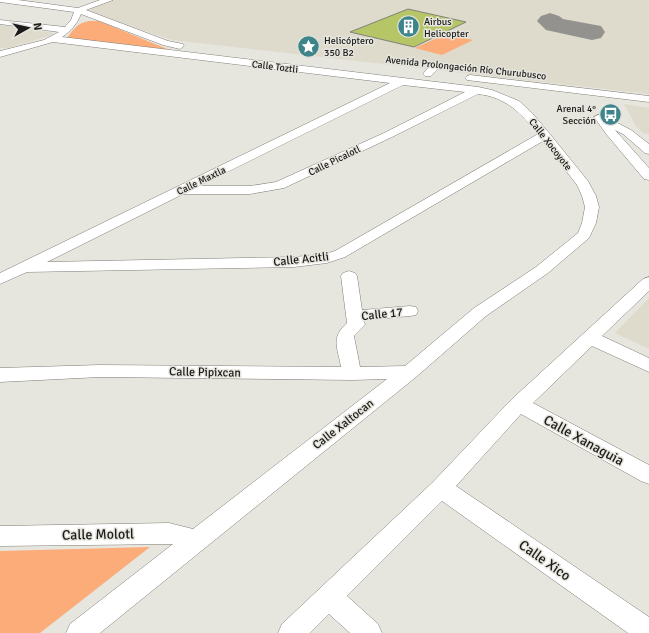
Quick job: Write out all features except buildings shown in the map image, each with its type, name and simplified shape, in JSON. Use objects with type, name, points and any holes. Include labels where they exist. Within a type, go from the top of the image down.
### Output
[{"type":"street","points":[[0,0],[79,10],[174,45],[309,60]]},
{"type":"street","points":[[55,7],[62,0]]},
{"type":"street","points":[[79,10],[90,5],[109,0]]},
{"type":"street","points":[[0,53],[53,39],[66,30],[77,18],[79,10]]},
{"type":"street","points":[[0,22],[66,30]]},
{"type":"street","name":"Calle Toztli","points":[[53,39],[478,90],[496,95]]},
{"type":"street","name":"Avenida Prolongación Río Churubusco","points":[[428,71],[444,76]]},
{"type":"street","name":"Avenida Prolongación Río Churubusco","points":[[460,77],[649,99]]},
{"type":"street","name":"Calle Maxtla","points":[[0,279],[402,81]]},
{"type":"street","name":"Calle Picalotl","points":[[181,190],[250,190],[279,185],[388,135],[478,90]]},
{"type":"street","name":"Calle Xocoyote","points":[[496,95],[515,103],[528,115],[582,184],[589,196],[592,207]]},
{"type":"street","points":[[649,150],[627,132],[600,117],[611,133],[649,176]]},
{"type":"street","name":"Calle Acitli","points":[[24,267],[294,262],[326,258],[340,254],[545,135]]},
{"type":"street","name":"Calle Xaltocan","points":[[79,633],[409,372],[475,316],[542,270],[584,235],[589,223],[592,207]]},
{"type":"street","points":[[349,276],[356,325],[346,334],[345,339],[352,374]]},
{"type":"street","points":[[291,633],[441,488],[519,404],[649,282]]},
{"type":"street","name":"Calle 17","points":[[354,316],[410,311]]},
{"type":"street","points":[[590,338],[649,366]]},
{"type":"street","name":"Calle Pipixcan","points":[[0,374],[100,371],[352,374],[409,372]]},
{"type":"street","name":"Calle Xanaguia","points":[[519,404],[649,475]]},
{"type":"street","name":"Calle Xico","points":[[441,488],[649,632]]},
{"type":"street","name":"Calle Molotl","points":[[0,536],[169,532],[195,540]]},
{"type":"street","points":[[328,598],[369,633]]},
{"type":"shaded area","points":[[114,0],[649,0],[649,94],[172,40],[89,12],[94,5]]},
{"type":"shaded area","points":[[89,21],[99,21],[172,51],[67,38],[79,25]]},
{"type":"shaded area","points":[[0,25],[53,33],[52,35],[8,48],[0,48]]},
{"type":"shaded area","points":[[446,34],[473,40],[442,55],[415,48]]},
{"type":"shaded area","points":[[624,104],[649,108],[649,134],[643,133],[636,126]]},
{"type":"shaded area","points":[[649,298],[649,349],[615,333]]},
{"type":"shaded area","points":[[150,547],[40,633],[0,633],[0,551]]},
{"type":"taxiway","points":[[550,21],[555,25],[592,32]]},
{"type":"place","name":"Airbus Helicopter","points":[[409,27]]},
{"type":"place","name":"Helicóptero 350 B2","points":[[308,46]]},
{"type":"place","name":"Arenal 4° Sección","points":[[611,114]]}]
